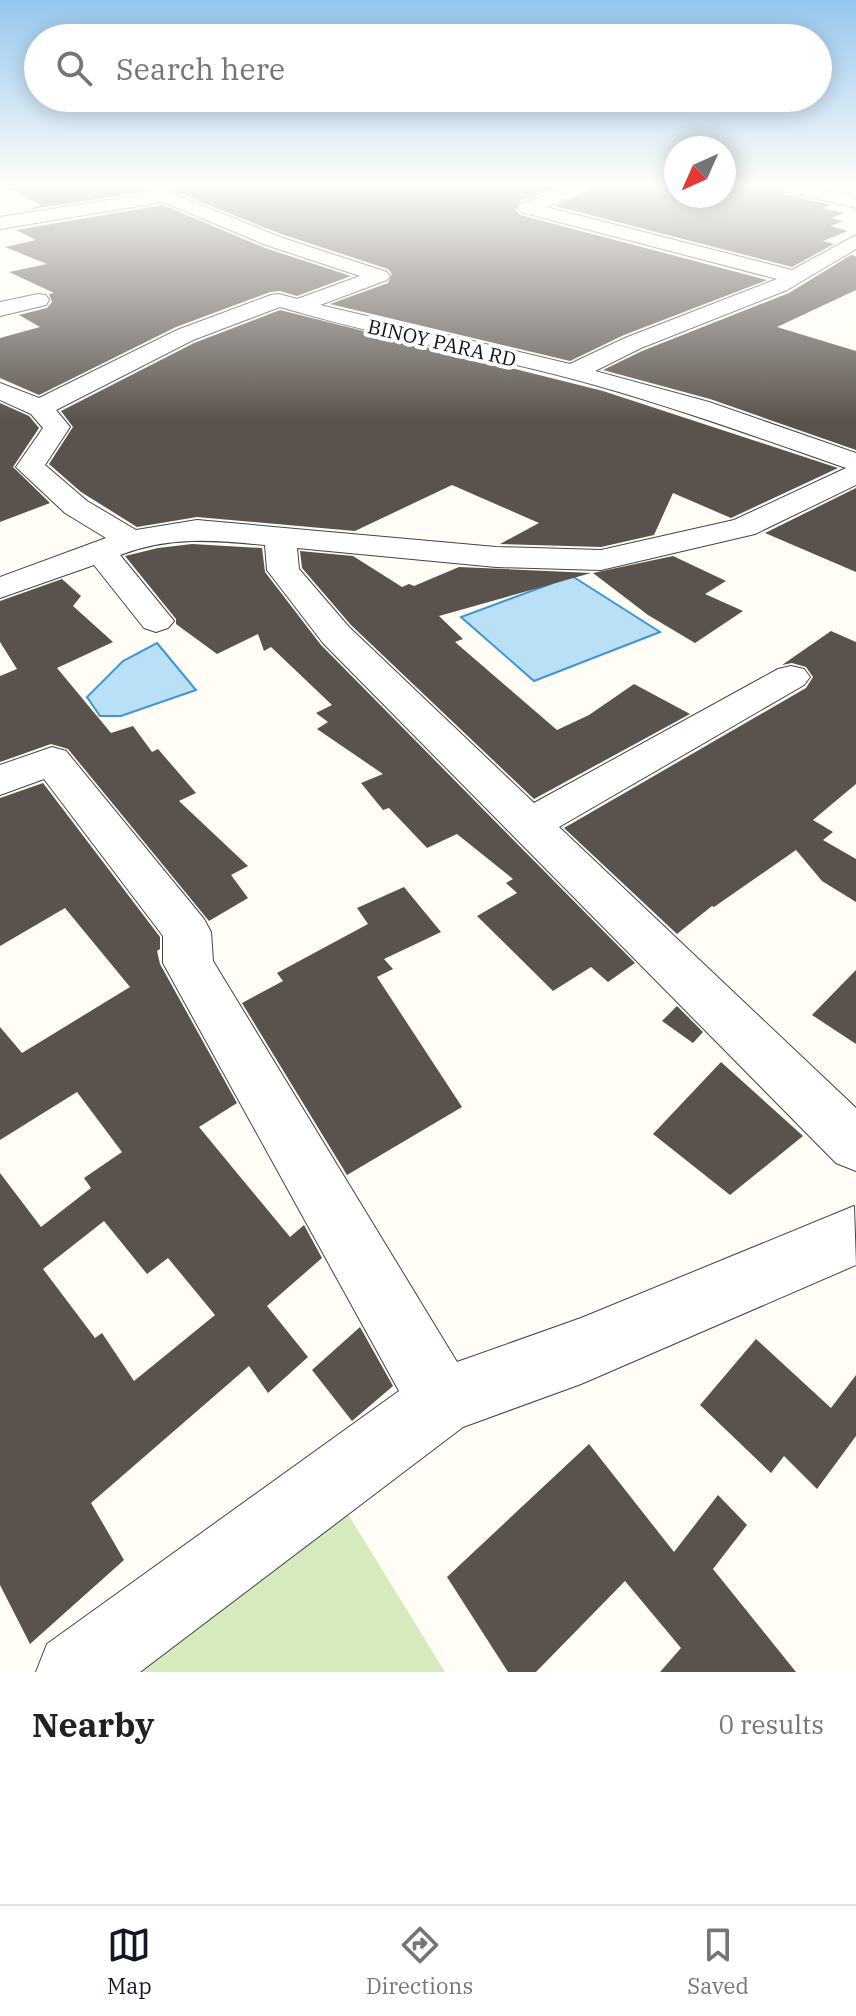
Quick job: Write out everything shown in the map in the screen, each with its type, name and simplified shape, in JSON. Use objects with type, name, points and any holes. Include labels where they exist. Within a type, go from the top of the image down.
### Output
[{"type":"street","points":[[300,305],[380,276],[346,265]]},
{"type":"street","points":[[748,265],[794,277]]},
{"type":"street","points":[[573,372],[633,343],[728,309],[815,265]]},
{"type":"street","points":[[0,309],[38,300]]},
{"type":"street","name":"BINOY PARA RD","points":[[40,408],[185,335],[279,300],[362,324],[573,372],[700,408],[856,462]]},
{"type":"street","points":[[0,391],[40,408],[57,427],[30,467],[116,546],[156,621]]},
{"type":"street","points":[[0,588],[116,546],[197,529],[496,557],[601,560],[744,527],[856,474]]},
{"type":"street","points":[[280,537],[283,570],[336,635],[856,1145]]},
{"type":"street","points":[[529,825],[791,677]]},
{"type":"street","points":[[0,781],[52,760],[187,932],[188,963],[442,1401]]},
{"type":"street","points":[[75,1672],[442,1401],[581,1351],[855,1234]]},
{"type":"green space","points":[[343,1506],[445,1672],[139,1672]]},
{"type":"water","points":[[572,576],[660,632],[534,681],[461,617]]},
{"type":"water","points":[[157,643],[196,690],[121,716],[100,716],[87,697],[123,661]]},
{"type":"building","points":[[42,265],[317,265],[351,276],[297,296],[280,291],[270,292],[176,327],[39,395],[0,378],[0,338],[40,327],[19,315],[47,308],[52,302],[49,294],[54,293],[9,272]]},
{"type":"building","points":[[376,265],[710,265],[767,280],[624,335],[570,361],[330,304],[388,283],[392,274],[388,269]]},
{"type":"building","points":[[835,265],[856,265],[856,290],[777,327],[856,351],[856,450],[710,399],[603,370],[642,351],[789,293]]},
{"type":"building","points":[[280,310],[603,391],[838,468],[731,518],[673,493],[654,535],[601,547],[500,544],[539,523],[452,485],[355,531],[197,517],[137,527],[81,492],[49,464],[73,427],[61,411],[194,343]]},
{"type":"building","points":[[0,403],[29,416],[39,428],[13,467],[50,503],[0,522]]},
{"type":"building","points":[[856,488],[856,572],[765,533]]},
{"type":"building","points":[[192,544],[262,548],[265,572],[321,645],[635,963],[608,982],[591,967],[553,991],[477,916],[517,893],[506,883],[513,879],[457,834],[427,848],[389,808],[383,810],[361,783],[383,774],[317,729],[328,722],[316,713],[332,705],[271,647],[264,651],[258,634],[217,654],[176,624],[176,619],[125,556]]},
{"type":"building","points":[[300,551],[353,556],[402,587],[409,584],[414,586],[459,567],[591,573],[439,616],[463,639],[455,642],[557,730],[589,715],[634,684],[690,714],[534,799],[351,625],[302,568]]},
{"type":"building","points":[[673,556],[726,581],[705,594],[743,611],[695,643],[648,615],[593,573]]},
{"type":"building","points":[[62,579],[81,596],[73,606],[113,642],[57,668],[111,733],[133,726],[152,752],[158,749],[196,793],[179,801],[248,866],[231,875],[248,898],[209,921],[68,749],[51,744],[0,762],[0,676],[17,669],[0,642],[0,601]]},
{"type":"building","points":[[831,631],[856,642],[856,784],[813,820],[833,832],[823,840],[856,859],[856,902],[822,881],[796,850],[712,906],[677,934],[564,828],[806,688],[813,677],[806,667],[792,663],[782,665]]},
{"type":"building","points":[[43,783],[160,937],[160,949],[157,951],[160,964],[237,1103],[199,1127],[290,1237],[304,1225],[322,1258],[267,1306],[308,1357],[268,1393],[249,1366],[91,1503],[124,1560],[30,1644],[0,1585],[0,1173],[41,1227],[91,1188],[84,1178],[122,1152],[77,1092],[0,1140],[0,1027],[22,1053],[130,987],[65,908],[0,946],[0,798]],"holes":[[[104,1221],[147,1274],[168,1258],[215,1315],[134,1381],[102,1333],[95,1338],[43,1269]]]},
{"type":"building","points":[[404,887],[441,932],[384,959],[393,969],[377,977],[462,1107],[347,1175],[242,1003],[283,981],[277,973],[368,924],[357,908]]},
{"type":"building","points":[[856,970],[856,1044],[812,1015]]},
{"type":"building","points":[[677,1006],[703,1032],[693,1043],[662,1021]]},
{"type":"building","points":[[721,1062],[803,1136],[730,1195],[653,1134]]},
{"type":"building","points":[[360,1327],[393,1386],[352,1421],[312,1370]]},
{"type":"building","points":[[756,1339],[831,1408],[856,1375],[856,1436],[817,1489],[784,1456],[771,1473],[700,1405]]},
{"type":"building","points":[[589,1444],[674,1552],[718,1495],[747,1525],[713,1569],[796,1672],[660,1672],[681,1648],[625,1581],[536,1672],[508,1672],[447,1577]]}]
